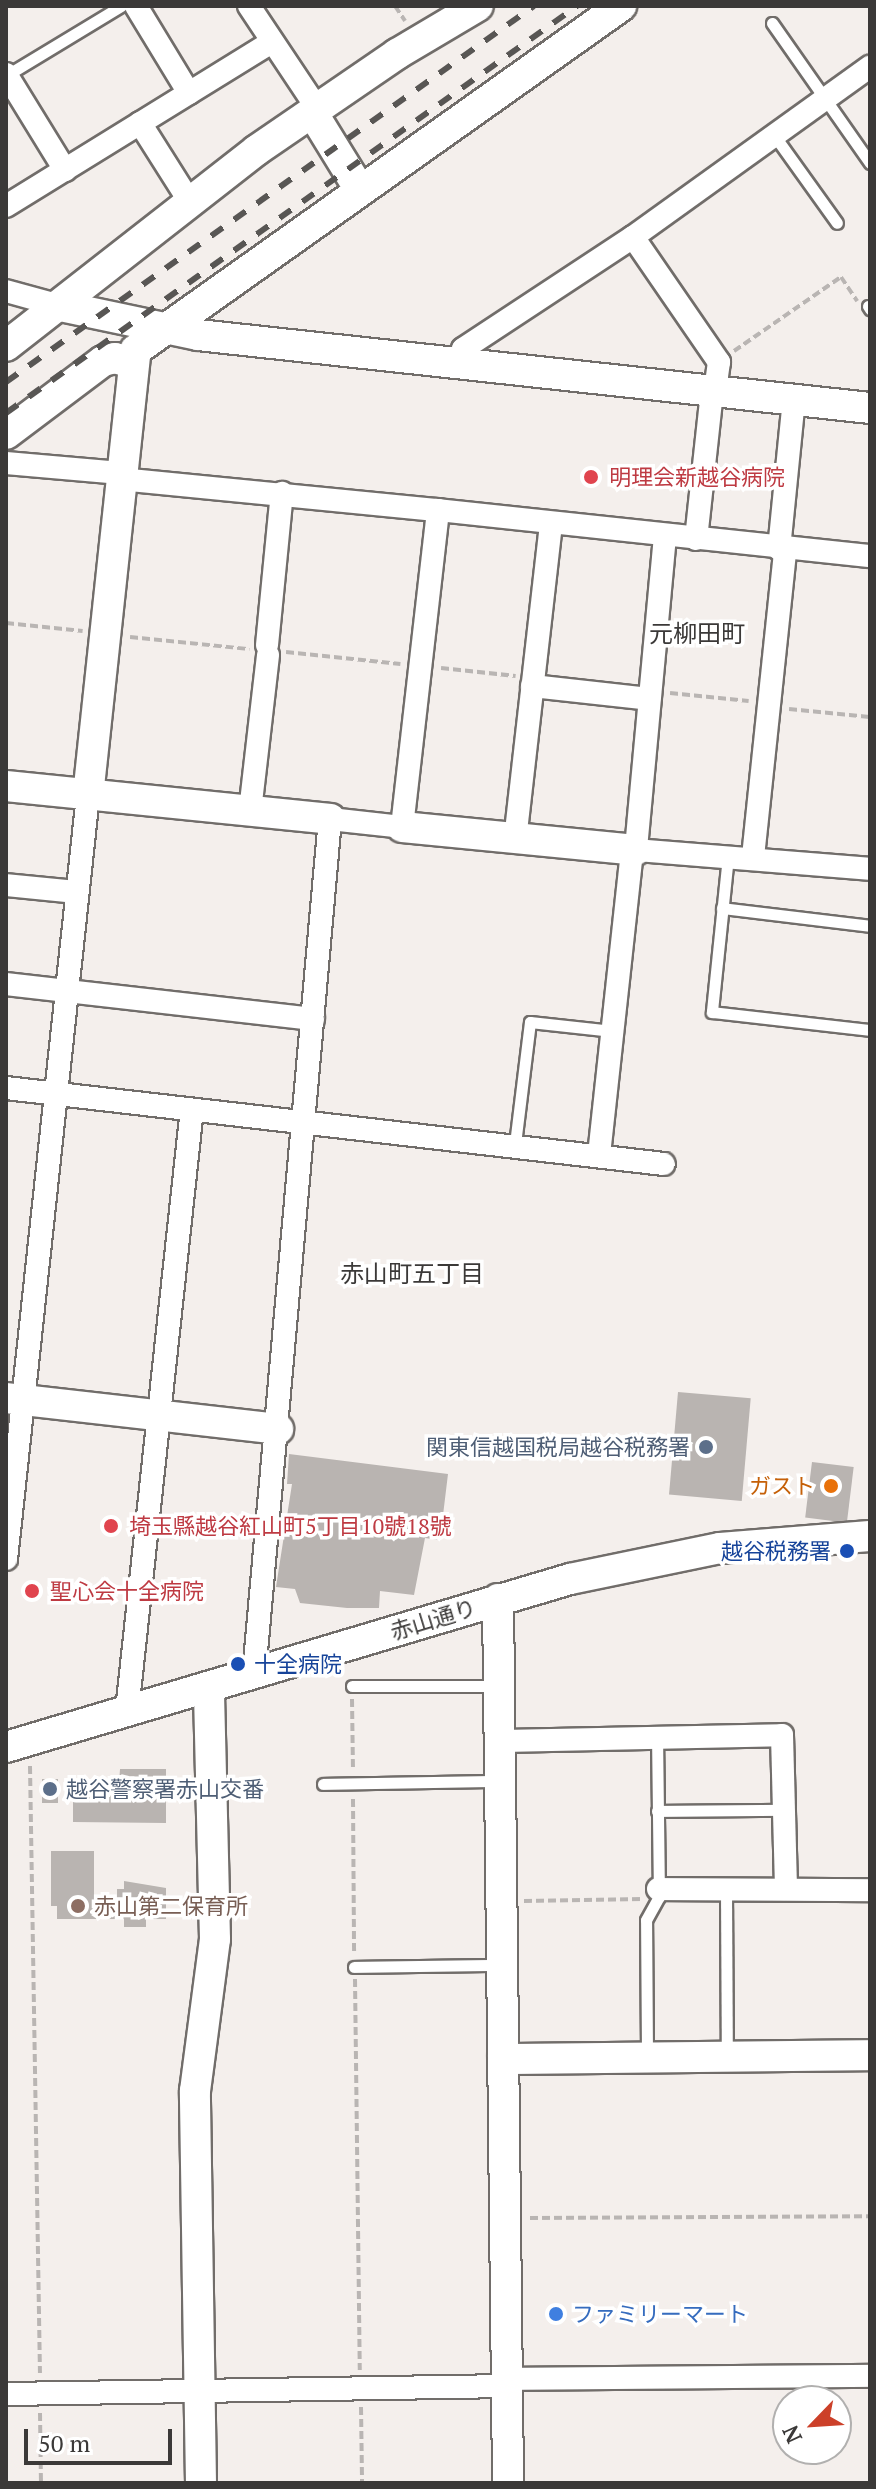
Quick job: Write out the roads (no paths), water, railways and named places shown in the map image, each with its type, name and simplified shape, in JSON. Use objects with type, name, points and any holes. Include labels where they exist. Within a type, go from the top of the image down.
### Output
[{"type":"street","points":[[136,6],[189,93]]},
{"type":"street","points":[[249,6],[315,110],[360,190]]},
{"type":"street","points":[[6,346],[190,202],[315,110],[478,6]]},
{"type":"street","points":[[6,1559],[14,1398],[55,1094],[88,796],[99,633],[136,350],[621,6]]},
{"type":"street","points":[[6,206],[272,42]]},
{"type":"street","points":[[461,365],[463,349],[633,237],[870,67]]},
{"type":"street","points":[[6,75],[65,170]]},
{"type":"street","points":[[140,123],[190,202]]},
{"type":"street","points":[[633,237],[715,382],[696,539]]},
{"type":"street","points":[[6,291],[165,329],[461,365],[715,382],[794,399],[870,408]]},
{"type":"street","points":[[6,434],[103,361],[115,358],[132,363]]},
{"type":"street","points":[[753,857],[794,399]]},
{"type":"street","points":[[6,463],[782,549],[870,556]]},
{"type":"street","points":[[250,811],[282,493]]},
{"type":"street","points":[[402,827],[438,510]]},
{"type":"street","points":[[515,840],[551,523]]},
{"type":"street","points":[[599,1155],[634,850],[665,536]]},
{"type":"street","points":[[533,682],[650,695]]},
{"type":"street","points":[[6,786],[515,840],[753,857],[870,869]]},
{"type":"street","points":[[254,1674],[306,1120],[330,819]]},
{"type":"street","points":[[6,885],[76,892]]},
{"type":"street","points":[[6,984],[313,1019]]},
{"type":"street","points":[[6,1088],[515,1144],[664,1164]]},
{"type":"street","points":[[127,1711],[192,1109]]},
{"type":"street","points":[[14,1398],[278,1429]]},
{"type":"street","name":"赤山通り","points":[[17,1752],[127,1711],[498,1599],[676,1556],[870,1536]]},
{"type":"street","points":[[498,1599],[508,2483]]},
{"type":"street","points":[[201,2483],[195,2091],[215,1939],[209,1687]]},
{"type":"street","points":[[502,1741],[782,1735],[786,1889]]},
{"type":"street","points":[[658,1894],[726,1889],[870,1890]]},
{"type":"street","points":[[503,2059],[870,2055]]},
{"type":"street","points":[[6,2394],[870,2376]]},
{"type":"lane","points":[[6,75],[121,6]]},
{"type":"lane","points":[[772,23],[870,163]]},
{"type":"lane","points":[[774,135],[837,223]]},
{"type":"lane","points":[[728,855],[712,1012],[870,1030]]},
{"type":"lane","points":[[722,908],[870,926]]},
{"type":"lane","points":[[515,1144],[530,1022],[613,1031]]},
{"type":"lane","points":[[352,1686],[500,1686]]},
{"type":"lane","points":[[647,2058],[646,1920],[658,1894],[657,1738]]},
{"type":"lane","points":[[323,1784],[501,1781]]},
{"type":"lane","points":[[657,1811],[782,1810]]},
{"type":"lane","points":[[726,1889],[727,2056]]},
{"type":"lane","points":[[354,1967],[502,1965]]},
{"type":"railway","points":[[6,382],[534,6]]},
{"type":"railway","points":[[6,413],[577,6]]},
{"type":"place","name":"明理会新越谷病院","points":[[591,477]]},
{"type":"place","name":"関東信越国税局越谷税務署","points":[[706,1447]]},
{"type":"place","name":"ガスト","points":[[831,1486]]},
{"type":"place","name":"埼玉縣越谷紅山町5丁目10號18號","points":[[111,1526]]},
{"type":"place","name":"越谷税務署","points":[[847,1551]]},
{"type":"place","name":"聖心会十全病院","points":[[32,1591]]},
{"type":"place","name":"十全病院","points":[[238,1664]]},
{"type":"place","name":"越谷警察署赤山交番","points":[[50,1789]]},
{"type":"place","name":"赤山第二保育所","points":[[78,1906]]},
{"type":"place","name":"ファミリーマート","points":[[556,2314]]},
{"type":"district","name":"元柳田町","points":[[697,634]]},
{"type":"district","name":"赤山町五丁目","points":[[412,1274]]}]
